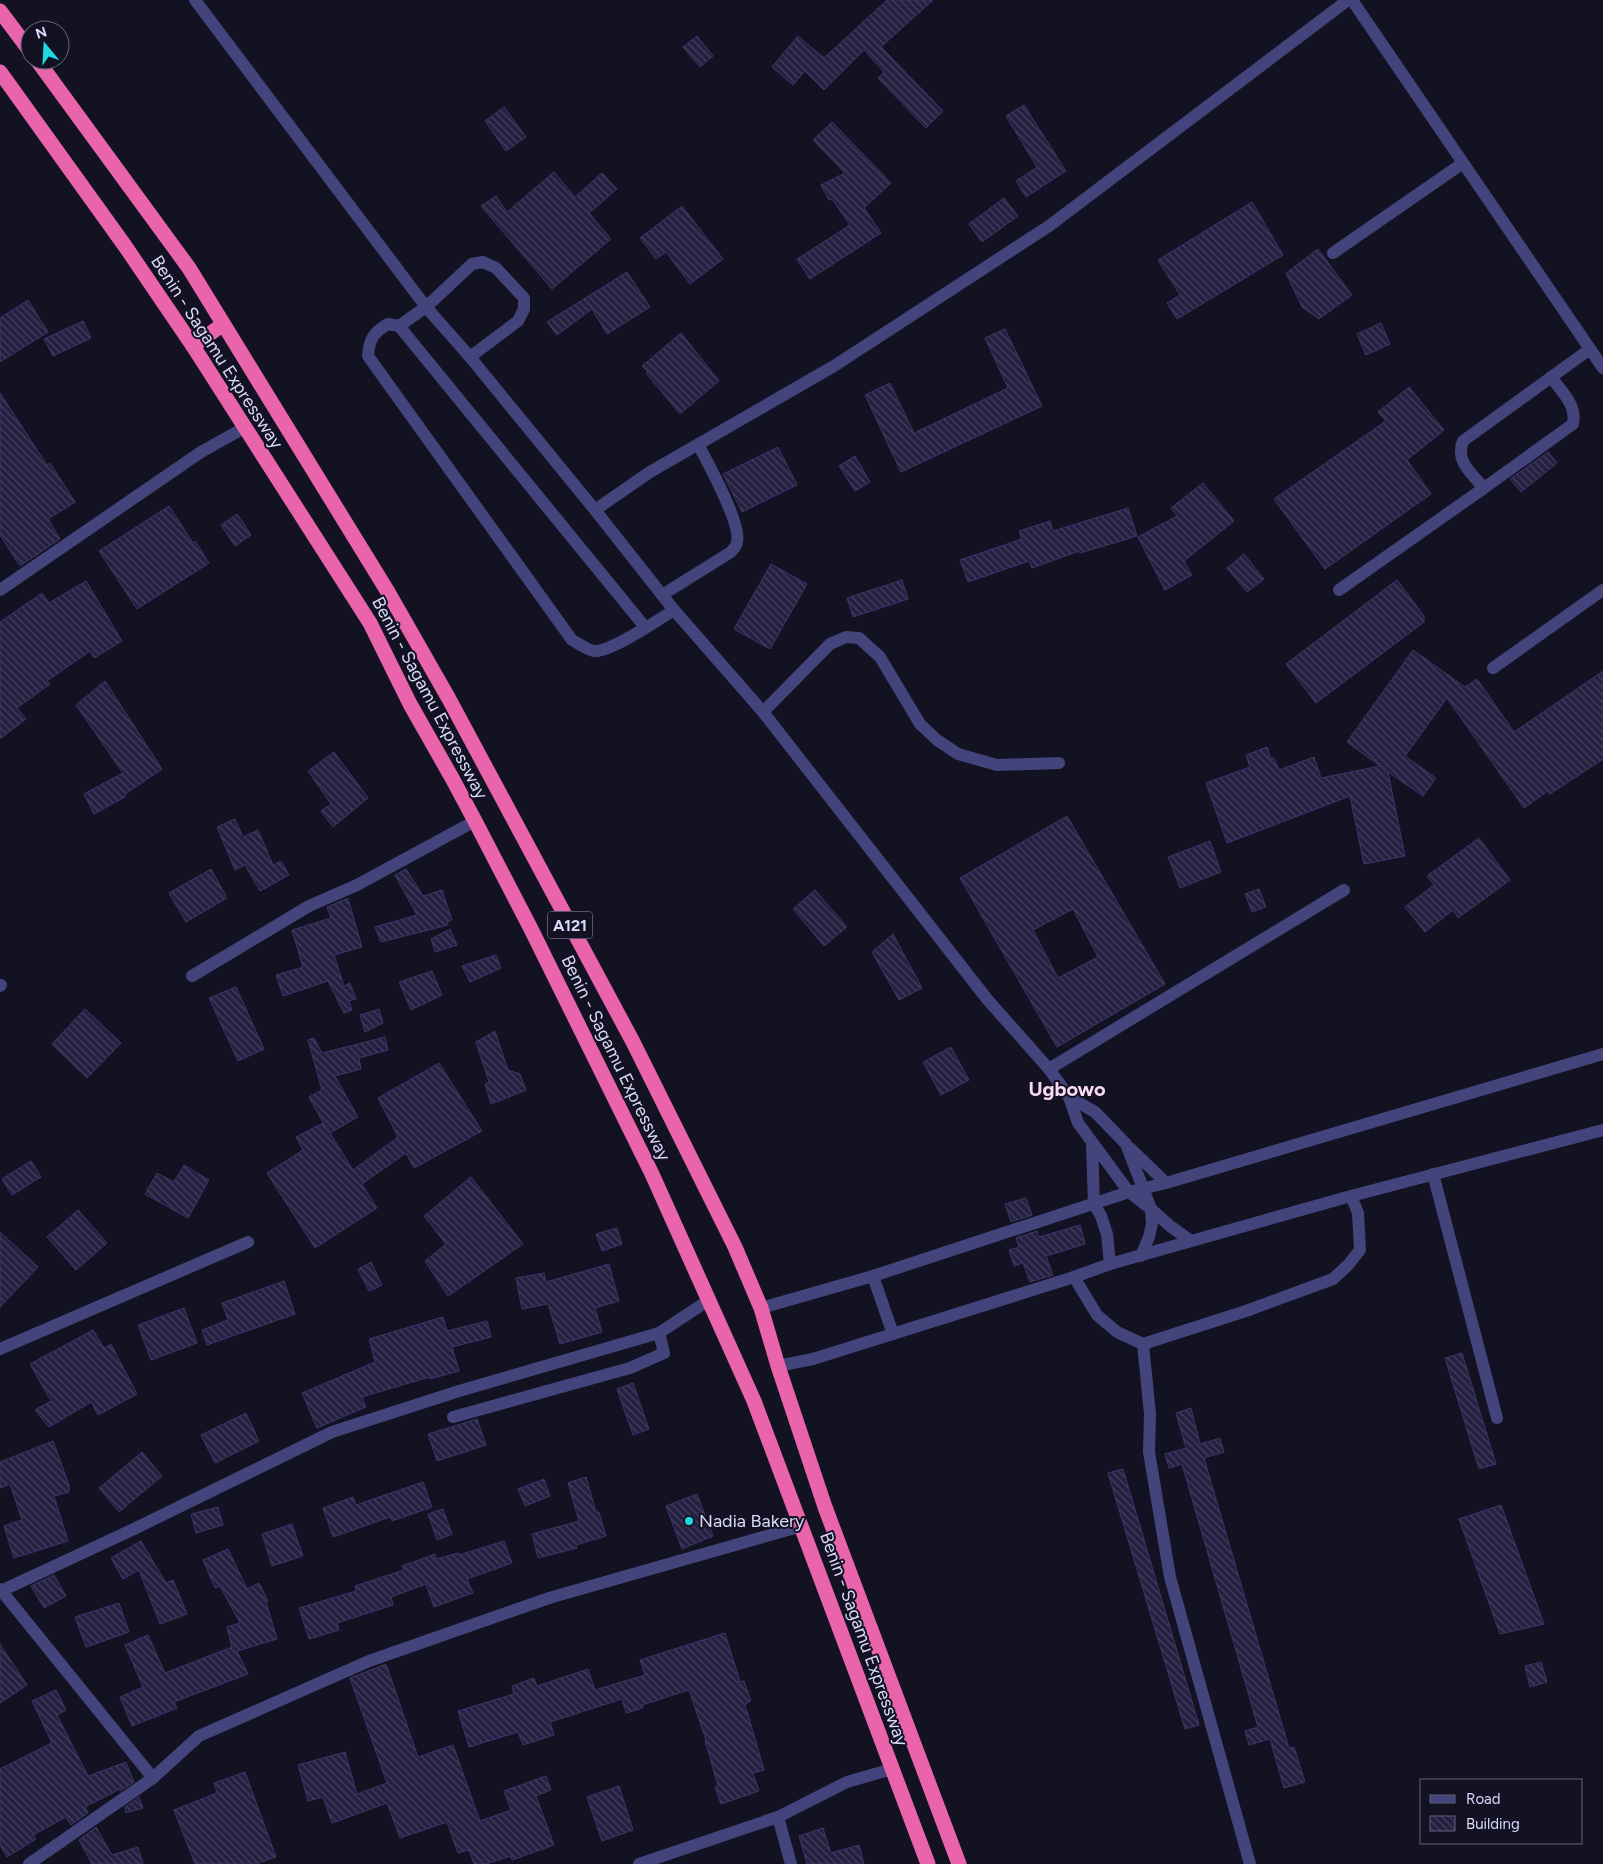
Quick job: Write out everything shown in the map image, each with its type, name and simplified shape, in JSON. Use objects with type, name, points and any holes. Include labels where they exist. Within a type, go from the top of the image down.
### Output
[{"type":"highway","points":[[0,11],[20,38]]},
{"type":"highway","name":"A121","points":[[43,70],[189,268],[222,325],[388,592],[449,699],[633,1042],[735,1247],[761,1308],[778,1366],[825,1507],[959,1864]]},
{"type":"highway","name":"Benin - Sagamu Expressway","points":[[0,72],[125,246],[193,346],[370,623],[410,704],[475,821],[648,1165],[754,1401],[928,1864]]},
{"type":"highway","points":[[193,346],[222,325]]},
{"type":"street","points":[[195,0],[426,307],[470,357],[674,610],[763,712],[987,1000],[1049,1069],[1069,1097],[1078,1123],[1129,1192],[1191,1241]]},
{"type":"street","points":[[595,510],[650,472],[834,366],[1049,226],[1348,0]]},
{"type":"street","points":[[1352,0],[1603,368]]},
{"type":"street","points":[[1333,253],[1464,163]]},
{"type":"street","points":[[399,326],[426,307],[472,264],[483,262],[496,268],[524,298],[524,309],[518,321],[470,357]]},
{"type":"street","points":[[645,627],[399,326],[388,324],[374,333],[368,345],[368,356],[572,640],[594,651],[611,647],[674,610]]},
{"type":"street","points":[[1484,488],[1462,462],[1459,450],[1463,441],[1590,349]]},
{"type":"street","points":[[1338,590],[1573,424],[1575,416],[1572,405],[1550,377]]},
{"type":"street","points":[[0,590],[200,452],[244,428]]},
{"type":"street","points":[[662,594],[731,552],[737,543],[737,533],[731,512],[698,444]]},
{"type":"street","points":[[1493,668],[1603,590]]},
{"type":"street","points":[[763,712],[830,644],[846,637],[858,638],[880,657],[920,724],[937,740],[958,754],[997,765],[1059,764]]},
{"type":"street","points":[[192,976],[309,906],[357,885],[475,821]]},
{"type":"street","points":[[1049,1069],[1344,890]]},
{"type":"street","points":[[761,1308],[873,1276],[1129,1192],[1166,1183],[1603,1054]]},
{"type":"street","points":[[1069,1097],[1095,1112],[1166,1183]]},
{"type":"street","points":[[778,1366],[813,1359],[1110,1264],[1351,1196],[1603,1130]]},
{"type":"street","points":[[1092,1143],[1094,1204],[1101,1216],[1107,1234],[1110,1264]]},
{"type":"street","points":[[1126,1144],[1151,1209],[1152,1224],[1149,1237],[1140,1256]]},
{"type":"street","points":[[1433,1174],[1497,1418]]},
{"type":"street","points":[[1074,1277],[1097,1315],[1117,1332],[1143,1344],[1246,1312],[1333,1279],[1348,1266],[1360,1250],[1358,1213],[1351,1196]]},
{"type":"street","points":[[0,1349],[248,1242]]},
{"type":"street","points":[[873,1276],[893,1334]]},
{"type":"street","points":[[153,1778],[1,1590],[136,1528],[332,1432],[459,1391],[659,1333],[709,1300]]},
{"type":"street","points":[[453,1418],[630,1368],[664,1352],[659,1333]]},
{"type":"street","points":[[1143,1344],[1150,1414],[1149,1452],[1170,1577],[1250,1864]]},
{"type":"street","points":[[29,1864],[153,1778],[199,1736],[369,1660],[549,1598],[802,1526]]},
{"type":"street","points":[[639,1864],[778,1817],[846,1782],[892,1769]]},
{"type":"street","points":[[778,1817],[791,1864]]},
{"type":"building","points":[[887,0],[933,0],[881,47],[943,111],[926,128],[878,78],[884,72],[864,50],[824,90],[805,71],[793,85],[772,67],[798,36],[824,58]]},
{"type":"building","points":[[697,36],[713,56],[700,67],[683,47]]},
{"type":"building","points":[[1024,105],[1066,171],[1026,197],[1016,181],[1037,167],[1006,116]]},
{"type":"building","points":[[504,107],[526,137],[506,151],[485,121]]},
{"type":"building","points":[[832,122],[891,183],[864,208],[881,233],[810,279],[797,259],[850,225],[832,199],[829,200],[821,185],[845,173],[813,140]]},
{"type":"building","points":[[554,172],[575,197],[602,173],[617,189],[589,213],[611,239],[552,289],[481,206],[496,196],[507,212]]},
{"type":"building","points":[[1004,198],[1018,216],[982,242],[969,224]]},
{"type":"building","points":[[1252,202],[1283,255],[1177,319],[1167,303],[1180,295],[1158,260]]},
{"type":"building","points":[[682,206],[723,259],[690,284],[666,252],[656,259],[640,238]]},
{"type":"building","points":[[1318,249],[1352,295],[1319,319],[1302,307],[1286,273]]},
{"type":"building","points":[[627,272],[650,307],[607,334],[592,309],[557,335],[547,322]]},
{"type":"building","points":[[28,300],[48,332],[0,362],[0,318]]},
{"type":"building","points":[[83,321],[91,338],[53,356],[44,339]]},
{"type":"building","points":[[1381,323],[1390,344],[1366,355],[1357,334]]},
{"type":"building","points":[[1005,329],[1042,406],[901,472],[865,395],[890,383],[914,433],[1008,388],[985,338]]},
{"type":"building","points":[[681,333],[719,381],[680,414],[642,366]]},
{"type":"building","points":[[1409,387],[1444,430],[1407,460],[1431,494],[1325,569],[1274,499],[1386,421],[1378,412]]},
{"type":"building","points":[[0,393],[47,465],[50,463],[75,502],[48,519],[60,539],[20,566],[0,535]]},
{"type":"building","points":[[778,447],[797,485],[742,512],[723,474]]},
{"type":"building","points":[[1548,452],[1557,463],[1521,492],[1510,479]]},
{"type":"building","points":[[855,456],[870,482],[855,491],[839,466]]},
{"type":"building","points":[[1203,483],[1234,521],[1184,561],[1192,575],[1165,590],[1138,537],[1177,516],[1171,508]]},
{"type":"building","points":[[169,506],[193,543],[195,541],[209,563],[137,609],[99,551]]},
{"type":"building","points":[[1128,508],[1137,536],[1080,553],[1079,551],[1032,568],[1029,561],[968,582],[960,560],[1022,539],[1019,531],[1050,521],[1053,531]]},
{"type":"building","points":[[237,514],[251,535],[235,546],[221,525]]},
{"type":"building","points":[[1244,554],[1264,579],[1247,592],[1227,568]]},
{"type":"building","points":[[771,564],[807,584],[770,649],[734,629]]},
{"type":"building","points":[[902,580],[908,599],[853,617],[847,598]]},
{"type":"building","points":[[1397,580],[1424,616],[1424,622],[1316,703],[1286,664]]},
{"type":"building","points":[[86,581],[122,641],[94,658],[90,651],[47,681],[50,684],[17,708],[26,719],[0,739],[0,622],[42,593],[49,603]]},
{"type":"building","points":[[1413,650],[1465,687],[1477,679],[1514,732],[1603,671],[1603,759],[1550,794],[1548,791],[1524,808],[1447,698],[1405,756],[1436,778],[1423,796],[1388,772],[1405,856],[1364,864],[1350,796],[1227,843],[1206,783],[1250,767],[1246,755],[1267,747],[1271,759],[1274,758],[1279,770],[1314,757],[1321,778],[1380,766],[1347,742]]},
{"type":"building","points":[[105,681],[162,769],[124,795],[125,797],[94,814],[84,794],[123,773],[76,705]]},
{"type":"building","points":[[334,752],[368,798],[333,827],[321,811],[331,804],[308,771]]},
{"type":"building","points":[[1067,816],[1165,984],[1057,1047],[960,878]],"holes":[[[1073,909],[1098,957],[1058,978],[1033,930]]]},
{"type":"building","points":[[235,819],[243,837],[258,830],[273,865],[281,861],[289,875],[260,891],[245,865],[235,870],[217,827]]},
{"type":"building","points":[[1479,838],[1510,880],[1458,918],[1453,910],[1425,932],[1405,907],[1434,885],[1427,876]]},
{"type":"building","points":[[1210,841],[1221,872],[1180,888],[1168,857]]},
{"type":"building","points":[[211,869],[227,898],[186,922],[169,893]]},
{"type":"building","points":[[406,869],[423,896],[442,890],[452,920],[447,922],[448,925],[381,942],[375,927],[417,915],[395,875]]},
{"type":"building","points":[[1259,889],[1266,907],[1252,912],[1245,894]]},
{"type":"building","points":[[815,890],[847,927],[824,946],[793,909]]},
{"type":"building","points":[[348,898],[362,947],[334,955],[344,986],[350,983],[356,999],[349,1001],[352,1010],[344,1013],[328,981],[283,996],[276,975],[303,967],[292,930],[331,918],[327,907]]},
{"type":"building","points":[[450,929],[457,945],[435,952],[431,939]]},
{"type":"building","points":[[893,934],[922,988],[899,1000],[872,952]]},
{"type":"building","points":[[496,955],[501,968],[470,982],[462,966]]},
{"type":"building","points":[[432,971],[442,995],[411,1010],[399,982]]},
{"type":"building","points":[[236,987],[264,1049],[238,1061],[209,998]]},
{"type":"building","points":[[85,1009],[121,1043],[87,1078],[52,1044]]},
{"type":"building","points":[[379,1009],[383,1023],[365,1032],[360,1015]]},
{"type":"building","points":[[495,1031],[508,1070],[520,1074],[526,1090],[491,1104],[485,1084],[489,1082],[476,1042]]},
{"type":"building","points":[[385,1037],[388,1050],[359,1058],[361,1069],[335,1076],[358,1117],[330,1133],[353,1170],[398,1137],[378,1098],[439,1063],[482,1131],[414,1168],[406,1153],[362,1184],[377,1208],[315,1248],[267,1173],[303,1150],[296,1137],[323,1123],[327,1130],[309,1097],[322,1090],[308,1040],[314,1038],[322,1053]]},
{"type":"building","points":[[951,1047],[969,1080],[941,1095],[923,1062]]},
{"type":"building","points":[[31,1161],[41,1177],[12,1195],[2,1179]]},
{"type":"building","points":[[184,1165],[209,1180],[188,1218],[145,1194],[157,1173],[174,1182]]},
{"type":"building","points":[[471,1177],[523,1244],[448,1296],[425,1261],[446,1244],[424,1216]]},
{"type":"building","points":[[1026,1198],[1032,1215],[1011,1222],[1005,1204]]},
{"type":"building","points":[[78,1210],[107,1243],[76,1270],[47,1237]]},
{"type":"building","points":[[1080,1225],[1085,1244],[1046,1256],[1053,1275],[1030,1282],[1023,1263],[1014,1266],[1009,1250],[1019,1247],[1016,1238],[1037,1231],[1039,1237]]},
{"type":"building","points":[[617,1228],[622,1244],[602,1251],[596,1234]]},
{"type":"building","points":[[0,1232],[38,1267],[0,1307]]},
{"type":"building","points":[[371,1262],[382,1285],[369,1291],[358,1269]]},
{"type":"building","points":[[609,1264],[619,1301],[595,1308],[602,1332],[560,1344],[548,1304],[522,1309],[516,1278],[544,1273],[546,1282]]},
{"type":"building","points":[[284,1281],[295,1314],[207,1345],[202,1330],[228,1320],[222,1303]]},
{"type":"building","points":[[184,1308],[197,1343],[151,1360],[138,1325]]},
{"type":"building","points":[[443,1317],[447,1331],[487,1321],[491,1337],[452,1347],[459,1371],[430,1379],[429,1377],[362,1397],[366,1407],[317,1428],[302,1393],[375,1362],[369,1339]]},
{"type":"building","points":[[93,1330],[104,1348],[111,1344],[137,1394],[98,1415],[91,1402],[49,1427],[35,1410],[51,1401],[30,1364]]},
{"type":"building","points":[[1462,1353],[1496,1464],[1479,1469],[1445,1358]]},
{"type":"building","points":[[633,1383],[649,1429],[633,1435],[617,1389]]},
{"type":"building","points":[[1191,1408],[1200,1444],[1220,1438],[1224,1452],[1204,1458],[1289,1748],[1294,1747],[1305,1782],[1284,1788],[1270,1739],[1249,1745],[1245,1731],[1258,1727],[1182,1464],[1169,1468],[1165,1454],[1186,1448],[1176,1413]]},
{"type":"building","points":[[246,1413],[259,1441],[215,1463],[201,1435]]},
{"type":"building","points":[[477,1419],[486,1445],[437,1461],[428,1434]]},
{"type":"building","points":[[53,1441],[69,1485],[69,1492],[54,1496],[68,1541],[14,1558],[4,1526],[22,1520],[10,1484],[0,1488],[0,1462]]},
{"type":"building","points":[[142,1452],[162,1476],[119,1512],[99,1488]]},
{"type":"building","points":[[1123,1469],[1199,1725],[1185,1729],[1108,1473]]},
{"type":"building","points":[[586,1477],[596,1512],[599,1512],[606,1536],[576,1545],[577,1548],[538,1558],[532,1534],[579,1521],[568,1483]]},
{"type":"building","points":[[544,1479],[550,1496],[525,1506],[518,1489]]},
{"type":"building","points":[[423,1482],[432,1507],[392,1521],[390,1517],[333,1537],[323,1508],[353,1497],[356,1505]]},
{"type":"building","name":"Nadia Bakery","points":[[697,1494],[713,1536],[682,1549],[666,1506]]},
{"type":"building","points":[[1501,1505],[1544,1624],[1500,1634],[1459,1519]]},
{"type":"building","points":[[218,1507],[223,1525],[196,1533],[191,1514]]},
{"type":"building","points":[[443,1509],[452,1534],[437,1540],[428,1514]]},
{"type":"building","points":[[292,1524],[303,1556],[272,1566],[262,1534]]},
{"type":"building","points":[[141,1541],[166,1583],[173,1580],[187,1614],[160,1624],[139,1570],[123,1579],[111,1558]]},
{"type":"building","points":[[504,1541],[512,1563],[467,1579],[473,1593],[434,1607],[426,1584],[391,1597],[393,1605],[337,1623],[339,1630],[309,1639],[299,1608],[356,1591],[355,1586],[404,1570],[402,1566],[435,1554],[436,1559],[458,1553],[459,1555]]},
{"type":"building","points":[[228,1549],[247,1589],[259,1583],[268,1601],[266,1602],[277,1639],[237,1651],[248,1674],[174,1702],[177,1708],[132,1726],[120,1697],[143,1687],[125,1645],[148,1635],[165,1673],[232,1647],[227,1627],[240,1623],[220,1586],[215,1588],[203,1560]]},
{"type":"building","points":[[54,1575],[66,1596],[44,1608],[31,1586]]},
{"type":"building","points":[[119,1603],[129,1632],[86,1647],[75,1617]]},
{"type":"building","points":[[725,1633],[740,1682],[744,1681],[751,1701],[745,1704],[764,1770],[753,1773],[759,1791],[721,1804],[715,1787],[718,1786],[706,1740],[689,1690],[642,1705],[643,1708],[626,1713],[622,1699],[550,1722],[554,1735],[523,1745],[518,1732],[469,1747],[458,1711],[514,1694],[512,1686],[534,1678],[537,1686],[588,1669],[595,1690],[645,1675],[640,1660]]},
{"type":"building","points":[[0,1644],[27,1685],[0,1703]]},
{"type":"building","points":[[1541,1662],[1547,1682],[1530,1687],[1525,1666]]},
{"type":"building","points":[[386,1664],[418,1757],[453,1745],[480,1821],[511,1810],[504,1791],[546,1776],[551,1790],[536,1796],[554,1845],[512,1860],[511,1856],[486,1864],[474,1864],[469,1850],[458,1853],[447,1822],[400,1838],[387,1803],[332,1823],[323,1797],[308,1801],[298,1765],[345,1752],[357,1794],[387,1783],[350,1678]]},
{"type":"building","points":[[56,1690],[66,1710],[57,1715],[88,1776],[126,1762],[134,1782],[120,1791],[120,1789],[85,1807],[88,1813],[71,1825],[66,1817],[33,1835],[36,1839],[7,1857],[0,1845],[0,1769],[52,1743],[32,1701]]},
{"type":"building","points":[[245,1772],[276,1857],[256,1864],[195,1864],[174,1810],[217,1793],[214,1783]]},
{"type":"building","points":[[619,1786],[633,1830],[602,1841],[587,1797]]},
{"type":"building","points":[[139,1797],[143,1808],[126,1813],[125,1807]]},
{"type":"building","points":[[96,1827],[112,1855],[138,1847],[143,1864],[92,1864],[79,1840]]},
{"type":"building","points":[[823,1828],[831,1853],[859,1845],[864,1864],[807,1864],[799,1836]]},
{"type":"place","name":"Nadia Bakery","points":[[689,1521]]},
{"type":"district","name":"Ugbowo","points":[[1067,1089]]}]
